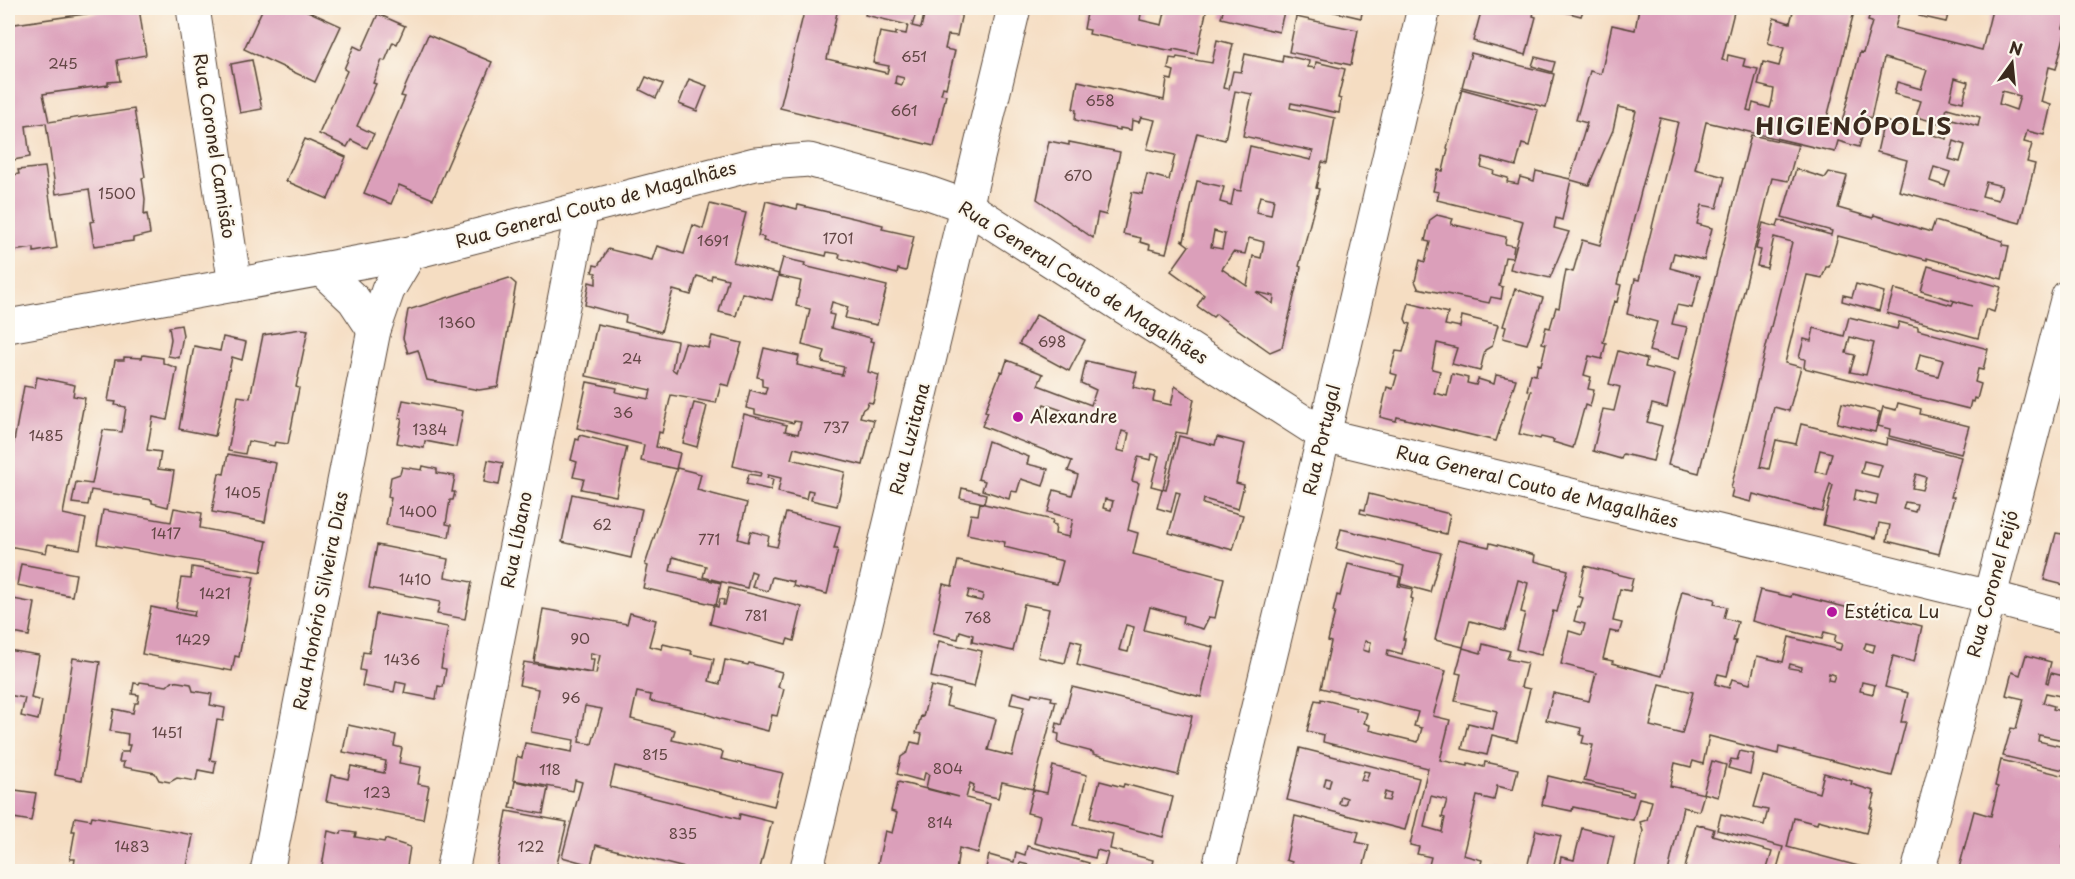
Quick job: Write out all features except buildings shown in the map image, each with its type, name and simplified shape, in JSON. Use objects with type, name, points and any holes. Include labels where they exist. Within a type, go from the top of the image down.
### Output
[{"type":"street","name":"Rua Coronel Camisão","points":[[193,8],[235,285]]},
{"type":"street","name":"Rua Luzitana","points":[[806,872],[1014,8]]},
{"type":"street","name":"Rua Portugal","points":[[1218,872],[1424,8]]},
{"type":"street","name":"Rua General Couto de Magalhães","points":[[8,326],[410,253],[755,164],[809,160],[923,190],[966,206],[1323,435],[1990,597],[2067,618]]},
{"type":"street","name":"Rua Líbano","points":[[452,872],[582,209]]},
{"type":"street","name":"Rua Honório Silveira Dias","points":[[267,872],[374,330],[388,290],[410,253]]},
{"type":"street","points":[[321,269],[354,300],[374,330]]},
{"type":"street","name":"Rua Coronel Feijó","points":[[1918,872],[2067,296]]},
{"type":"place","name":"Alexandre","points":[[1018,417]]},
{"type":"place","name":"Estética Lu","points":[[1832,612]]},
{"type":"district","name":"HIGIENÓPOLIS","points":[[1854,127]]}]
